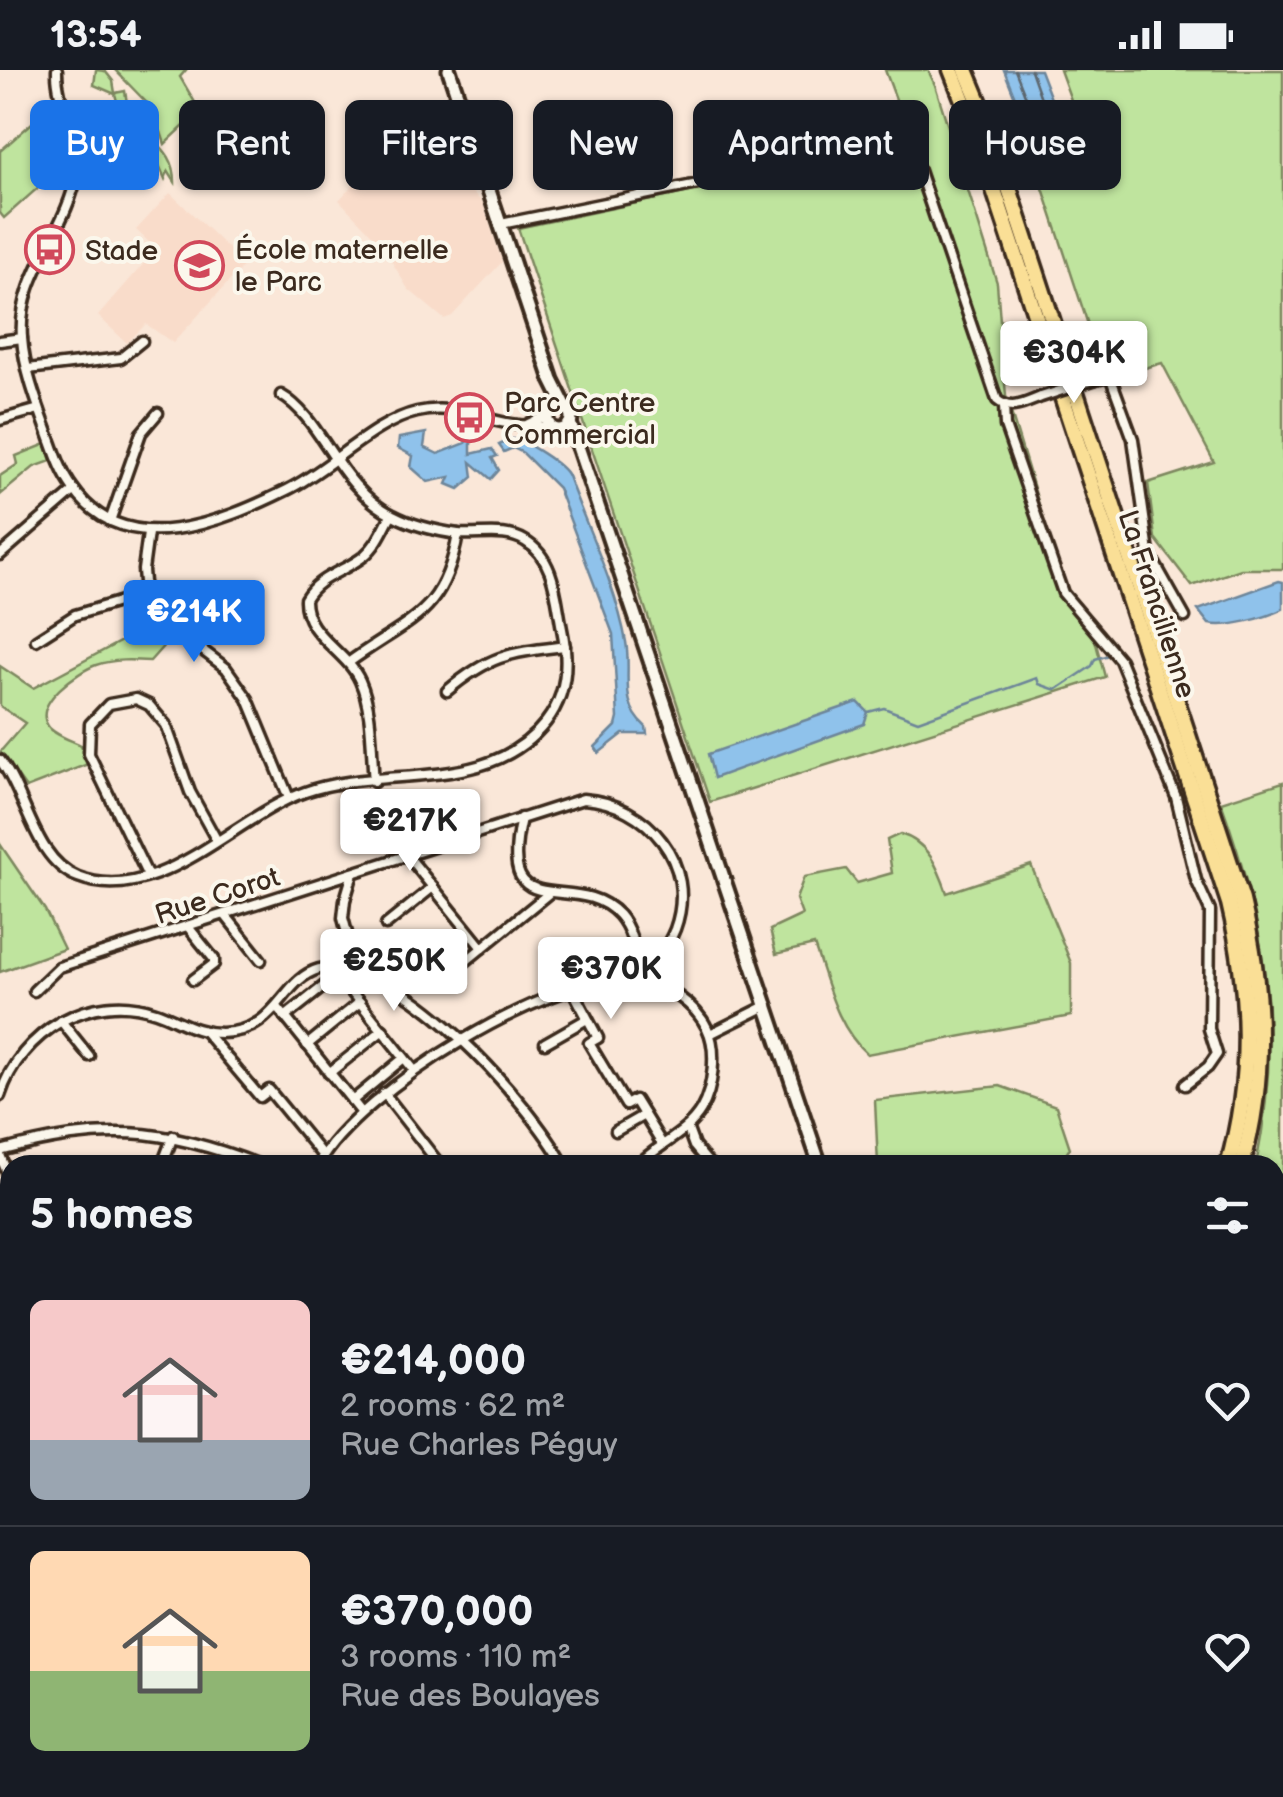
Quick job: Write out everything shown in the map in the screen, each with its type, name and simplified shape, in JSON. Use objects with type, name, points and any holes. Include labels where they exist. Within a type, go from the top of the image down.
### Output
[{"type":"highway","name":"La Francilienne","points":[[951,70],[1229,903],[1242,964],[1247,1024],[1244,1084],[1230,1155]]},
{"type":"highway","name":"La Francilienne","points":[[966,70],[986,118],[1242,900],[1256,963],[1260,1024],[1258,1086],[1244,1155]]},
{"type":"street","points":[[57,70],[59,95],[72,130],[78,167],[68,201],[26,294],[22,338],[39,408],[74,491],[110,521],[148,532],[180,530],[288,490],[390,424],[420,411],[458,410],[525,425],[556,421],[566,408],[552,380],[449,70]]},
{"type":"street","points":[[501,224],[906,142],[997,400],[1004,406],[1005,426],[1063,593],[1120,660],[1176,797],[1196,880],[1208,901],[1209,1029],[1217,1054],[1185,1085]]},
{"type":"street","points":[[0,340],[22,338]]},
{"type":"street","points":[[28,368],[121,358],[142,341]]},
{"type":"street","points":[[1004,406],[1110,376],[1139,471],[1149,554],[1185,617]]},
{"type":"street","points":[[552,380],[556,421],[574,444],[817,1155]]},
{"type":"street","points":[[0,760],[11,774],[45,848],[60,868],[104,883],[148,876],[192,857],[289,798],[332,785],[446,774],[509,754],[536,735],[556,710],[565,680],[565,646],[553,581],[535,548],[515,536],[458,534],[391,515],[368,499],[334,462],[294,403],[280,396]]},
{"type":"street","points":[[0,420],[39,408]]},
{"type":"street","points":[[110,521],[141,433],[158,413]]},
{"type":"street","points":[[0,555],[74,491]]},
{"type":"street","points":[[374,782],[366,701],[348,663],[310,624],[305,599],[318,581],[361,558],[374,546],[391,515]]},
{"type":"street","points":[[148,532],[143,570],[145,594],[168,624],[226,668],[248,699],[289,798]]},
{"type":"street","points":[[348,663],[433,603],[452,571],[458,534]]},
{"type":"street","points":[[36,640],[74,615],[145,594]]},
{"type":"street","points":[[447,690],[471,670],[502,654],[565,646]]},
{"type":"street","points":[[148,876],[88,754],[90,724],[109,704],[136,699],[160,714],[190,792],[217,841]]},
{"type":"street","name":"Rue Corot","points":[[34,991],[60,967],[583,799],[623,806],[656,831],[675,863],[681,888],[680,908],[666,948],[641,980]]},
{"type":"street","points":[[521,817],[514,862],[523,879],[548,894],[588,895],[619,915],[630,932],[641,980]]},
{"type":"street","points":[[407,855],[482,948]]},
{"type":"street","points":[[285,1017],[339,971],[348,936],[344,900],[353,873]]},
{"type":"street","points":[[386,925],[432,887]]},
{"type":"street","points":[[454,970],[548,894]]},
{"type":"street","points":[[226,916],[261,960]]},
{"type":"street","points":[[189,928],[214,959],[214,964],[193,980]]},
{"type":"street","points":[[0,1096],[29,1044],[61,1021],[98,1008],[136,1008],[206,1033],[242,1030],[278,1008],[306,976],[319,969],[368,974],[395,989],[462,1039],[513,1092],[557,1155]]},
{"type":"street","points":[[339,971],[414,1070]]},
{"type":"street","points":[[324,1155],[384,1093],[462,1039],[572,992],[641,980],[678,996],[704,1022],[710,1034],[710,1089],[700,1111],[687,1127],[649,1155]]},
{"type":"street","points":[[572,992],[598,1038],[589,1043],[626,1105],[635,1100],[662,1144]]},
{"type":"street","points":[[307,1045],[360,1002]]},
{"type":"street","points":[[710,1034],[768,1005]]},
{"type":"street","points":[[278,1008],[362,1113]]},
{"type":"street","points":[[545,1043],[587,1018]]},
{"type":"street","points":[[61,1021],[90,1056]]},
{"type":"street","points":[[329,1072],[383,1030]]},
{"type":"street","points":[[206,1033],[260,1096],[269,1090],[322,1155]]},
{"type":"street","points":[[352,1100],[404,1058]]},
{"type":"street","points":[[384,1093],[432,1155]]},
{"type":"street","points":[[616,1131],[644,1115]]},
{"type":"street","points":[[687,1127],[702,1155]]},
{"type":"street","points":[[0,1153],[74,1136],[119,1132],[174,1136],[230,1155]]},
{"type":"street","points":[[166,1155],[174,1136]]},
{"type":"shaded area","points":[[348,190],[470,190],[483,203],[502,262],[452,316],[444,319],[408,289],[382,245],[339,200]]},
{"type":"shaded area","points":[[170,193],[245,264],[173,343],[146,324],[127,343],[98,316],[152,254],[147,248],[150,243],[136,230]]},
{"type":"green space","points":[[96,70],[105,71],[113,81],[115,93],[125,91],[126,100],[117,100],[115,94],[94,85]]},
{"type":"green space","points":[[115,70],[186,70],[180,77],[194,100],[179,100],[179,131],[165,144],[159,130],[159,100],[144,100]]},
{"type":"green space","points":[[885,70],[928,70],[949,130],[949,190],[968,190],[997,283],[1006,396],[1069,604],[1095,640],[1105,677],[710,802],[518,228],[699,190],[929,190],[929,100],[896,100]]},
{"type":"green space","points":[[1060,70],[1283,70],[1283,569],[1241,569],[1192,586],[1155,538],[1148,483],[1214,462],[1162,363],[1125,374],[1118,361],[1100,361],[1044,190],[1121,190],[1121,100],[1071,100]]},
{"type":"green space","points":[[30,125],[30,190],[36,190],[4,218],[0,213],[0,151]]},
{"type":"green space","points":[[159,145],[170,160],[175,182],[168,171],[165,179],[159,165]]},
{"type":"green space","points":[[46,444],[51,461],[34,467],[0,495],[0,476],[18,464],[16,456]]},
{"type":"green space","points":[[159,621],[175,633],[150,661],[96,665],[69,681],[52,698],[46,708],[48,726],[81,745],[88,764],[26,788],[0,752],[25,723],[0,706],[0,666],[33,688]]},
{"type":"green space","points":[[1283,782],[1283,1155],[1258,1155],[1268,1070],[1266,981],[1249,893],[1221,802]]},
{"type":"green space","points":[[900,834],[925,849],[947,893],[1031,865],[1071,963],[1071,1016],[867,1054],[856,1043],[834,1004],[814,945],[776,954],[770,930],[802,915],[796,899],[804,877],[846,869],[857,883],[892,873],[887,840]]},
{"type":"green space","points":[[0,844],[45,910],[64,949],[0,972]]},
{"type":"green space","points":[[1000,1086],[1056,1106],[1070,1148],[1065,1155],[878,1155],[875,1100]]},
{"type":"water","points":[[1004,70],[1040,70],[1051,100],[1016,100]]},
{"type":"water","points":[[471,431],[471,454],[492,449],[499,470],[491,479],[471,462],[473,477],[459,489],[447,484],[450,477],[428,482],[411,467],[413,456],[398,448],[399,438],[426,433],[424,447],[438,454],[466,443],[466,433]]},
{"type":"water","points":[[512,439],[543,453],[568,476],[621,621],[629,698],[647,734],[623,734],[599,753],[595,747],[616,726],[618,718],[613,634],[558,488],[523,453],[513,448],[504,452],[499,445]]},
{"type":"water","points":[[1283,582],[1283,609],[1267,616],[1217,625],[1209,624],[1198,610]]},
{"type":"water","points":[[858,702],[868,712],[864,724],[714,778],[708,754]]},
{"type":"waterway","points":[[601,489],[693,765]]},
{"type":"waterway","points":[[868,712],[884,708],[918,721],[1037,678],[1039,684],[1056,690],[1092,666],[1095,659],[1112,654]]},
{"type":"place","name":"Stade","points":[[50,250]]},
{"type":"place","name":"École maternelle le Parc","points":[[200,265]]},
{"type":"place","name":"Parc Centre Commercial","points":[[469,418]]}]
